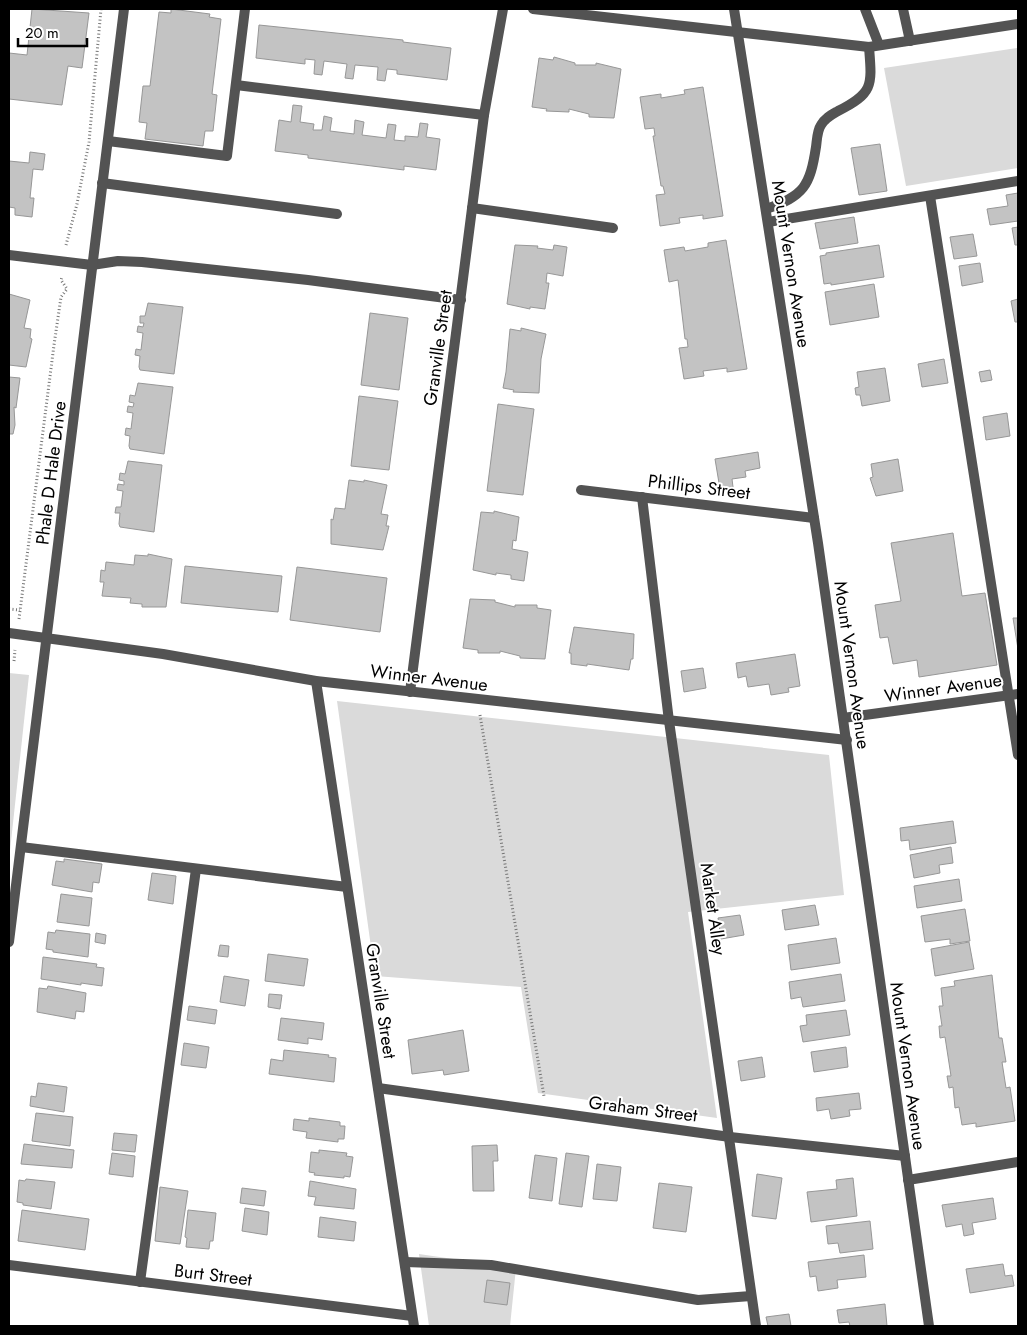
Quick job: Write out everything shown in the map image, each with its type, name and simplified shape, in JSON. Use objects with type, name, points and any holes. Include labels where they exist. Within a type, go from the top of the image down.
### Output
[{"type":"street","name":"Phale D Hale Drive","points":[[9,942],[124,9]]},
{"type":"street","points":[[108,141],[227,156],[245,9]]},
{"type":"street","name":"Granville Street","points":[[410,692],[484,115],[503,9]]},
{"type":"street","points":[[533,9],[874,46],[1018,24]]},
{"type":"street","name":"Mount Vernon Avenue","points":[[734,9],[847,740],[929,1326]]},
{"type":"street","points":[[766,209],[793,199],[804,189],[812,174],[819,127],[824,119],[865,95],[870,84],[874,46],[865,9]]},
{"type":"street","points":[[903,9],[910,40]]},
{"type":"street","points":[[236,85],[484,115]]},
{"type":"street","points":[[768,222],[1018,182]]},
{"type":"street","points":[[102,183],[337,214]]},
{"type":"street","points":[[930,196],[1014,694],[1018,755]]},
{"type":"street","points":[[472,208],[613,228]]},
{"type":"street","points":[[9,255],[92,265],[118,261],[142,262],[308,280],[461,300]]},
{"type":"street","name":"Phillips Street","points":[[581,490],[814,518]]},
{"type":"street","name":"Market Alley","points":[[642,497],[669,721],[756,1326]]},
{"type":"street","name":"Winner Avenue","points":[[13,634],[163,654],[316,681],[847,740]]},
{"type":"street","name":"Granville Street","points":[[316,681],[413,1321]]},
{"type":"street","name":"Winner Avenue","points":[[843,718],[1014,694]]},
{"type":"street","points":[[21,847],[347,887]]},
{"type":"street","points":[[140,1282],[196,869]]},
{"type":"street","name":"Graham Street","points":[[378,1088],[730,1137],[905,1156]]},
{"type":"street","points":[[908,1180],[1018,1162]]},
{"type":"street","points":[[405,1262],[491,1265],[698,1300],[751,1296]]},
{"type":"street","name":"Burt Street","points":[[9,1265],[413,1321]]},
{"type":"path","points":[[66,254],[67,237],[77,204],[89,142],[101,9]]},
{"type":"path","points":[[14,661],[13,634],[20,610],[54,345],[61,297],[67,289],[61,280]]},
{"type":"path","points":[[9,609],[20,610]]},
{"type":"path","points":[[478,700],[547,1113]]},
{"type":"shaded area","points":[[1017,48],[1018,168],[906,186],[884,68]]},
{"type":"shaded area","points":[[9,673],[29,675],[9,860]]},
{"type":"shaded area","points":[[337,701],[829,755],[844,895],[688,912],[717,1118],[538,1093],[521,987],[375,976]]},
{"type":"shaded area","points":[[419,1254],[516,1268],[510,1326],[429,1326]]},
{"type":"building","points":[[32,9],[89,13],[82,68],[68,66],[62,105],[9,99],[9,53],[27,55]]},
{"type":"building","points":[[171,9],[210,14],[209,17],[221,19],[212,94],[217,95],[213,131],[205,131],[203,146],[145,139],[147,123],[139,122],[143,86],[150,86],[159,12],[171,13]]},
{"type":"building","points":[[259,25],[403,40],[403,42],[451,48],[447,80],[397,74],[397,70],[387,69],[385,81],[377,80],[378,67],[355,65],[353,79],[345,78],[347,64],[324,61],[322,75],[314,74],[315,60],[305,59],[305,64],[256,58]]},
{"type":"building","points":[[554,57],[575,63],[575,65],[596,65],[596,63],[621,69],[614,118],[589,117],[589,114],[569,109],[569,112],[546,111],[547,109],[532,107],[539,58],[553,60]]},
{"type":"building","points":[[703,87],[723,216],[703,219],[703,215],[679,218],[680,223],[660,226],[656,195],[665,194],[663,186],[661,186],[653,136],[655,136],[654,128],[645,129],[640,97],[661,94],[661,98],[685,94],[684,90]]},
{"type":"building","points":[[293,105],[302,106],[300,122],[314,124],[313,130],[322,130],[324,116],[332,118],[330,131],[354,134],[355,120],[364,122],[362,135],[386,138],[388,124],[396,125],[394,140],[405,141],[405,136],[418,137],[420,123],[428,124],[426,137],[440,139],[436,170],[404,166],[404,170],[308,158],[308,155],[275,151],[279,120],[291,122]]},
{"type":"building","points":[[880,144],[887,191],[859,195],[851,148]]},
{"type":"building","points":[[30,152],[45,154],[43,170],[33,169],[30,198],[34,198],[32,217],[15,215],[15,208],[9,207],[9,161],[29,163]]},
{"type":"building","points":[[1018,193],[1018,221],[990,225],[987,209],[1008,206],[1006,195]]},
{"type":"building","points":[[854,217],[858,243],[820,249],[815,223]]},
{"type":"building","points":[[1018,227],[1018,245],[1015,245],[1012,228]]},
{"type":"building","points":[[973,234],[977,256],[954,259],[950,237]]},
{"type":"building","points":[[726,240],[747,369],[727,372],[727,368],[703,371],[704,376],[684,379],[679,348],[688,347],[687,339],[685,339],[678,280],[669,282],[664,250],[684,247],[685,251],[708,247],[708,243]]},
{"type":"building","points":[[515,245],[538,246],[537,248],[553,250],[554,245],[567,247],[563,276],[547,273],[546,283],[549,283],[545,309],[530,307],[530,309],[507,304]]},
{"type":"building","points":[[879,245],[884,277],[831,285],[831,283],[824,284],[820,256],[826,255],[826,253]]},
{"type":"building","points":[[980,263],[983,282],[962,286],[959,266]]},
{"type":"building","points":[[874,284],[879,317],[830,325],[825,292]]},
{"type":"building","points":[[9,294],[30,300],[24,328],[31,329],[30,338],[32,339],[26,367],[9,365]]},
{"type":"building","points":[[1018,299],[1018,322],[1015,322],[1011,301]]},
{"type":"building","points":[[148,303],[183,307],[174,374],[140,370],[140,356],[135,355],[136,349],[141,350],[143,333],[137,332],[138,326],[143,327],[144,323],[140,323],[140,316],[145,316]]},
{"type":"building","points":[[370,313],[408,318],[399,390],[361,385]]},
{"type":"building","points":[[521,328],[546,334],[541,359],[539,393],[513,392],[514,390],[503,388],[510,329],[521,331]]},
{"type":"building","points":[[944,359],[948,383],[922,387],[918,364]]},
{"type":"building","points":[[885,368],[890,401],[862,406],[860,395],[856,395],[855,388],[859,387],[857,372]]},
{"type":"building","points":[[990,370],[992,380],[981,382],[979,372]]},
{"type":"building","points":[[9,377],[20,378],[16,408],[14,407],[15,425],[13,434],[9,434]]},
{"type":"building","points":[[138,383],[173,387],[164,454],[130,449],[130,436],[125,435],[126,428],[131,429],[133,413],[127,412],[128,406],[133,407],[134,403],[129,402],[130,395],[135,396]]},
{"type":"building","points":[[359,396],[398,401],[389,470],[351,466]]},
{"type":"building","points":[[498,404],[534,409],[523,495],[487,491]]},
{"type":"building","points":[[1007,413],[1010,436],[986,440],[983,417]]},
{"type":"building","points":[[758,452],[760,468],[745,471],[746,477],[732,479],[733,487],[720,489],[715,459]]},
{"type":"building","points":[[898,459],[903,491],[876,496],[870,478],[873,477],[871,464]]},
{"type":"building","points":[[128,461],[162,465],[154,532],[120,527],[120,513],[115,513],[116,507],[121,507],[123,491],[117,490],[118,484],[124,485],[124,481],[119,480],[120,473],[125,474]]},
{"type":"building","points":[[349,480],[364,482],[364,480],[387,485],[381,514],[388,515],[386,526],[389,526],[383,550],[331,544],[331,519],[333,520],[335,508],[345,509]]},
{"type":"building","points":[[494,511],[519,517],[516,541],[513,540],[512,549],[528,552],[524,581],[511,579],[511,575],[496,573],[496,575],[473,570],[481,512],[494,513]]},
{"type":"building","points":[[953,533],[962,596],[985,593],[997,665],[919,677],[917,660],[893,664],[888,637],[880,638],[875,605],[901,601],[891,543]]},
{"type":"building","points":[[148,554],[172,559],[166,607],[142,607],[142,604],[130,603],[131,598],[102,596],[104,582],[100,582],[101,570],[105,571],[106,562],[134,565],[135,555],[148,556]]},
{"type":"building","points":[[185,566],[282,576],[278,612],[181,603]]},
{"type":"building","points":[[297,567],[387,578],[380,632],[290,620]]},
{"type":"building","points":[[470,599],[495,600],[495,602],[515,607],[515,605],[537,605],[537,608],[551,610],[545,659],[520,658],[520,656],[500,651],[500,653],[478,653],[478,650],[463,648]]},
{"type":"building","points":[[1013,618],[1018,618],[1018,649]]},
{"type":"building","points":[[574,627],[634,634],[633,659],[631,659],[629,670],[587,664],[587,666],[571,664],[571,653],[569,653]]},
{"type":"building","points":[[795,654],[800,686],[788,688],[789,692],[771,695],[769,684],[748,687],[746,676],[738,678],[736,663]]},
{"type":"building","points":[[703,668],[706,688],[684,692],[681,671]]},
{"type":"building","points":[[953,821],[956,843],[910,850],[909,840],[901,841],[900,828]]},
{"type":"building","points":[[951,847],[953,863],[939,865],[940,873],[914,878],[910,855]]},
{"type":"building","points":[[64,859],[102,864],[99,883],[93,882],[92,892],[52,885],[56,861],[64,862]]},
{"type":"building","points":[[152,873],[176,876],[173,904],[148,900]]},
{"type":"building","points":[[959,879],[962,901],[917,908],[914,886]]},
{"type":"building","points":[[61,894],[92,898],[89,926],[57,922]]},
{"type":"building","points":[[815,905],[819,925],[785,930],[782,910]]},
{"type":"building","points":[[965,909],[970,941],[950,944],[950,939],[925,942],[921,916]]},
{"type":"building","points":[[740,915],[744,935],[721,939],[718,918]]},
{"type":"building","points":[[56,930],[90,934],[88,957],[53,952],[53,950],[46,949],[48,932],[55,933]]},
{"type":"building","points":[[96,933],[106,935],[105,944],[95,942]]},
{"type":"building","points":[[836,938],[840,963],[791,970],[788,945]]},
{"type":"building","points":[[969,942],[974,969],[935,976],[931,949]]},
{"type":"building","points":[[220,945],[229,946],[228,957],[218,956]]},
{"type":"building","points":[[268,954],[308,959],[304,986],[265,981]]},
{"type":"building","points":[[43,957],[97,964],[96,967],[104,968],[102,986],[41,979]]},
{"type":"building","points":[[841,974],[845,1001],[803,1007],[801,997],[791,999],[789,982]]},
{"type":"building","points":[[992,975],[999,1038],[1002,1038],[1006,1062],[1002,1062],[1006,1088],[1010,1087],[1015,1121],[976,1127],[976,1123],[962,1125],[959,1107],[955,1108],[953,1087],[949,1088],[947,1076],[951,1076],[945,1037],[940,1038],[939,1026],[942,1026],[939,1006],[943,1006],[941,988],[955,986],[954,981]]},
{"type":"building","points":[[224,976],[249,980],[245,1006],[220,1002]]},
{"type":"building","points":[[48,986],[86,993],[84,1012],[76,1011],[75,1019],[37,1012],[39,988],[47,989]]},
{"type":"building","points":[[269,994],[282,995],[280,1009],[268,1007]]},
{"type":"building","points":[[189,1006],[217,1010],[215,1024],[187,1020]]},
{"type":"building","points":[[846,1010],[850,1035],[803,1042],[800,1026],[807,1025],[806,1015]]},
{"type":"building","points":[[281,1018],[324,1023],[322,1040],[308,1038],[308,1044],[278,1040]]},
{"type":"building","points":[[463,1030],[469,1071],[444,1075],[443,1070],[412,1074],[408,1040]]},
{"type":"building","points":[[184,1043],[209,1047],[206,1068],[181,1065]]},
{"type":"building","points":[[846,1047],[848,1067],[814,1072],[811,1052]]},
{"type":"building","points":[[284,1050],[329,1055],[328,1057],[336,1058],[334,1082],[269,1074],[271,1059],[283,1061]]},
{"type":"building","points":[[762,1057],[765,1077],[741,1081],[738,1061]]},
{"type":"building","points":[[38,1083],[67,1087],[64,1112],[30,1106],[31,1096],[36,1097]]},
{"type":"building","points":[[859,1093],[861,1109],[849,1110],[850,1116],[831,1119],[829,1109],[817,1111],[816,1098]]},
{"type":"building","points":[[36,1113],[73,1117],[70,1146],[32,1141]]},
{"type":"building","points":[[309,1118],[340,1122],[340,1126],[345,1126],[344,1139],[338,1139],[338,1142],[306,1138],[307,1132],[293,1130],[294,1119],[309,1121]]},
{"type":"building","points":[[114,1133],[137,1135],[135,1152],[112,1150]]},
{"type":"building","points":[[24,1144],[74,1150],[72,1168],[21,1164]]},
{"type":"building","points":[[497,1145],[498,1161],[493,1161],[494,1191],[473,1191],[472,1146]]},
{"type":"building","points":[[319,1150],[347,1153],[346,1156],[353,1157],[350,1177],[314,1175],[315,1173],[309,1172],[311,1152],[319,1153]]},
{"type":"building","points":[[112,1153],[135,1156],[133,1177],[109,1174]]},
{"type":"building","points":[[566,1153],[589,1156],[582,1207],[559,1204]]},
{"type":"building","points":[[535,1155],[557,1158],[552,1201],[529,1198]]},
{"type":"building","points":[[597,1164],[621,1167],[617,1201],[593,1199]]},
{"type":"building","points":[[757,1174],[782,1178],[776,1219],[752,1216]]},
{"type":"building","points":[[853,1178],[857,1216],[811,1222],[807,1192],[837,1189],[836,1180]]},
{"type":"building","points":[[26,1179],[55,1182],[51,1209],[23,1205],[23,1203],[17,1202],[19,1180],[25,1181]]},
{"type":"building","points":[[310,1181],[356,1189],[354,1209],[314,1205],[316,1197],[308,1196]]},
{"type":"building","points":[[659,1183],[692,1187],[686,1232],[653,1228]]},
{"type":"building","points":[[160,1187],[188,1191],[180,1244],[155,1241]]},
{"type":"building","points":[[242,1188],[266,1191],[264,1206],[240,1203]]},
{"type":"building","points":[[993,1198],[996,1219],[972,1223],[974,1234],[964,1236],[962,1224],[946,1227],[942,1205]]},
{"type":"building","points":[[245,1208],[269,1212],[267,1235],[242,1231]]},
{"type":"building","points":[[22,1210],[89,1219],[85,1250],[18,1241]]},
{"type":"building","points":[[188,1210],[216,1213],[213,1241],[210,1241],[209,1249],[186,1247],[187,1238],[185,1237]]},
{"type":"building","points":[[320,1217],[356,1222],[354,1241],[318,1237]]},
{"type":"building","points":[[870,1221],[873,1249],[840,1253],[838,1243],[828,1244],[826,1226]]},
{"type":"building","points":[[864,1255],[866,1277],[837,1280],[838,1288],[818,1291],[816,1276],[810,1277],[808,1262]]},
{"type":"building","points":[[1003,1264],[1005,1276],[1012,1275],[1014,1286],[970,1293],[966,1269]]},
{"type":"building","points":[[487,1280],[510,1283],[507,1305],[484,1302]]},
{"type":"building","points":[[885,1304],[887,1326],[850,1326],[849,1322],[839,1323],[837,1310]]},
{"type":"building","points":[[789,1314],[791,1326],[768,1326],[766,1317]]}]
